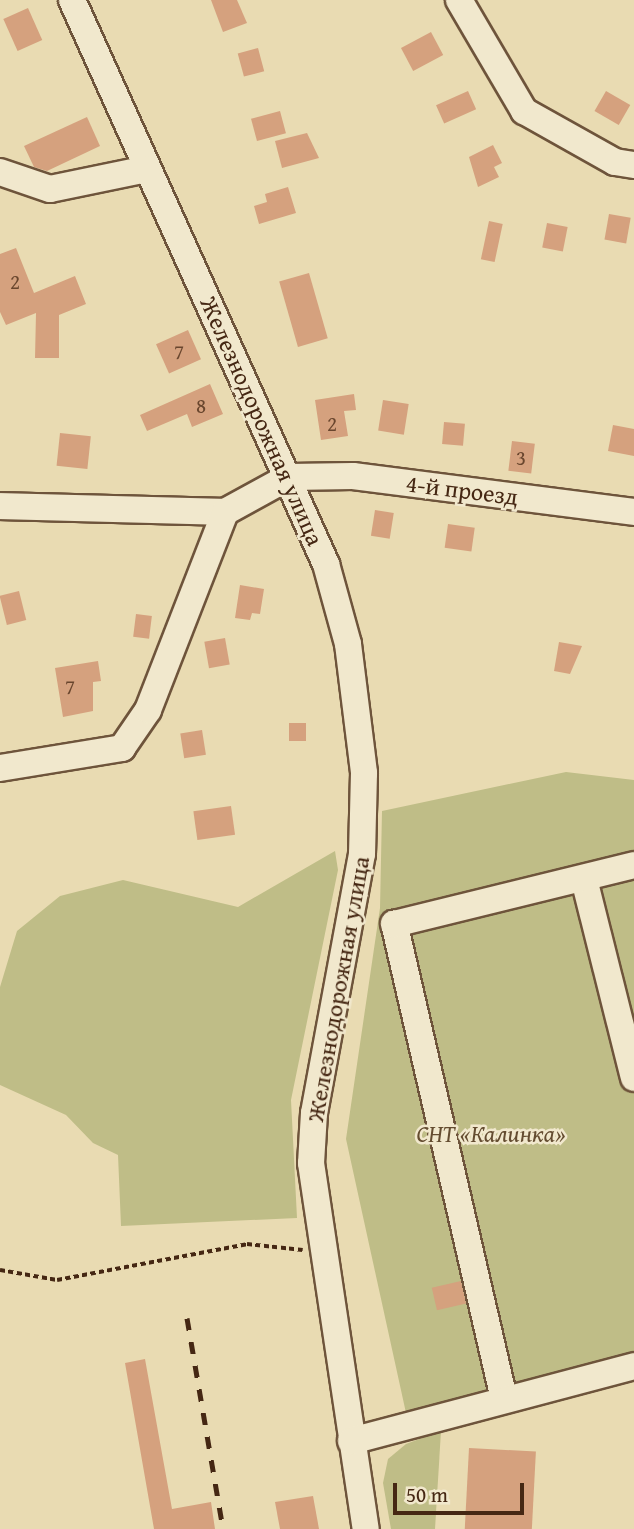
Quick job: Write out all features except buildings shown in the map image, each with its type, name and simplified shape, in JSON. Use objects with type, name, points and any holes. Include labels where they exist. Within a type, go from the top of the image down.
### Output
[{"type":"street","name":"Железнодорожная улица","points":[[72,0],[289,477],[339,603],[364,773],[356,902],[314,1113],[311,1163],[321,1258],[366,1529]]},
{"type":"street","points":[[459,0],[524,111],[615,162],[634,165]]},
{"type":"street","points":[[0,172],[50,189],[147,169]]},
{"type":"street","name":"4-й проезд","points":[[289,477],[353,476],[634,512]]},
{"type":"street","points":[[0,506],[225,512],[289,477]]},
{"type":"street","points":[[0,768],[122,748],[149,710],[225,512]]},
{"type":"street","points":[[504,1399],[394,924],[634,865]]},
{"type":"street","points":[[584,878],[634,1078]]},
{"type":"street","points":[[351,1441],[634,1366]]},
{"type":"path","points":[[0,1270],[57,1280],[247,1244],[290,1245],[321,1258]]},
{"type":"green space","name":"СНТ «Калинка»","points":[[566,772],[634,780],[634,1364],[406,1413],[346,1139],[380,908],[382,811]]},
{"type":"green space","points":[[335,851],[338,870],[291,1100],[297,1218],[121,1226],[118,1155],[93,1143],[66,1115],[0,1085],[0,987],[17,931],[60,896],[123,880],[238,907]]},
{"type":"green space","points":[[441,1431],[435,1529],[391,1529],[383,1483],[388,1459],[406,1444]]},
{"type":"railway","points":[[187,1318],[223,1529]]}]
